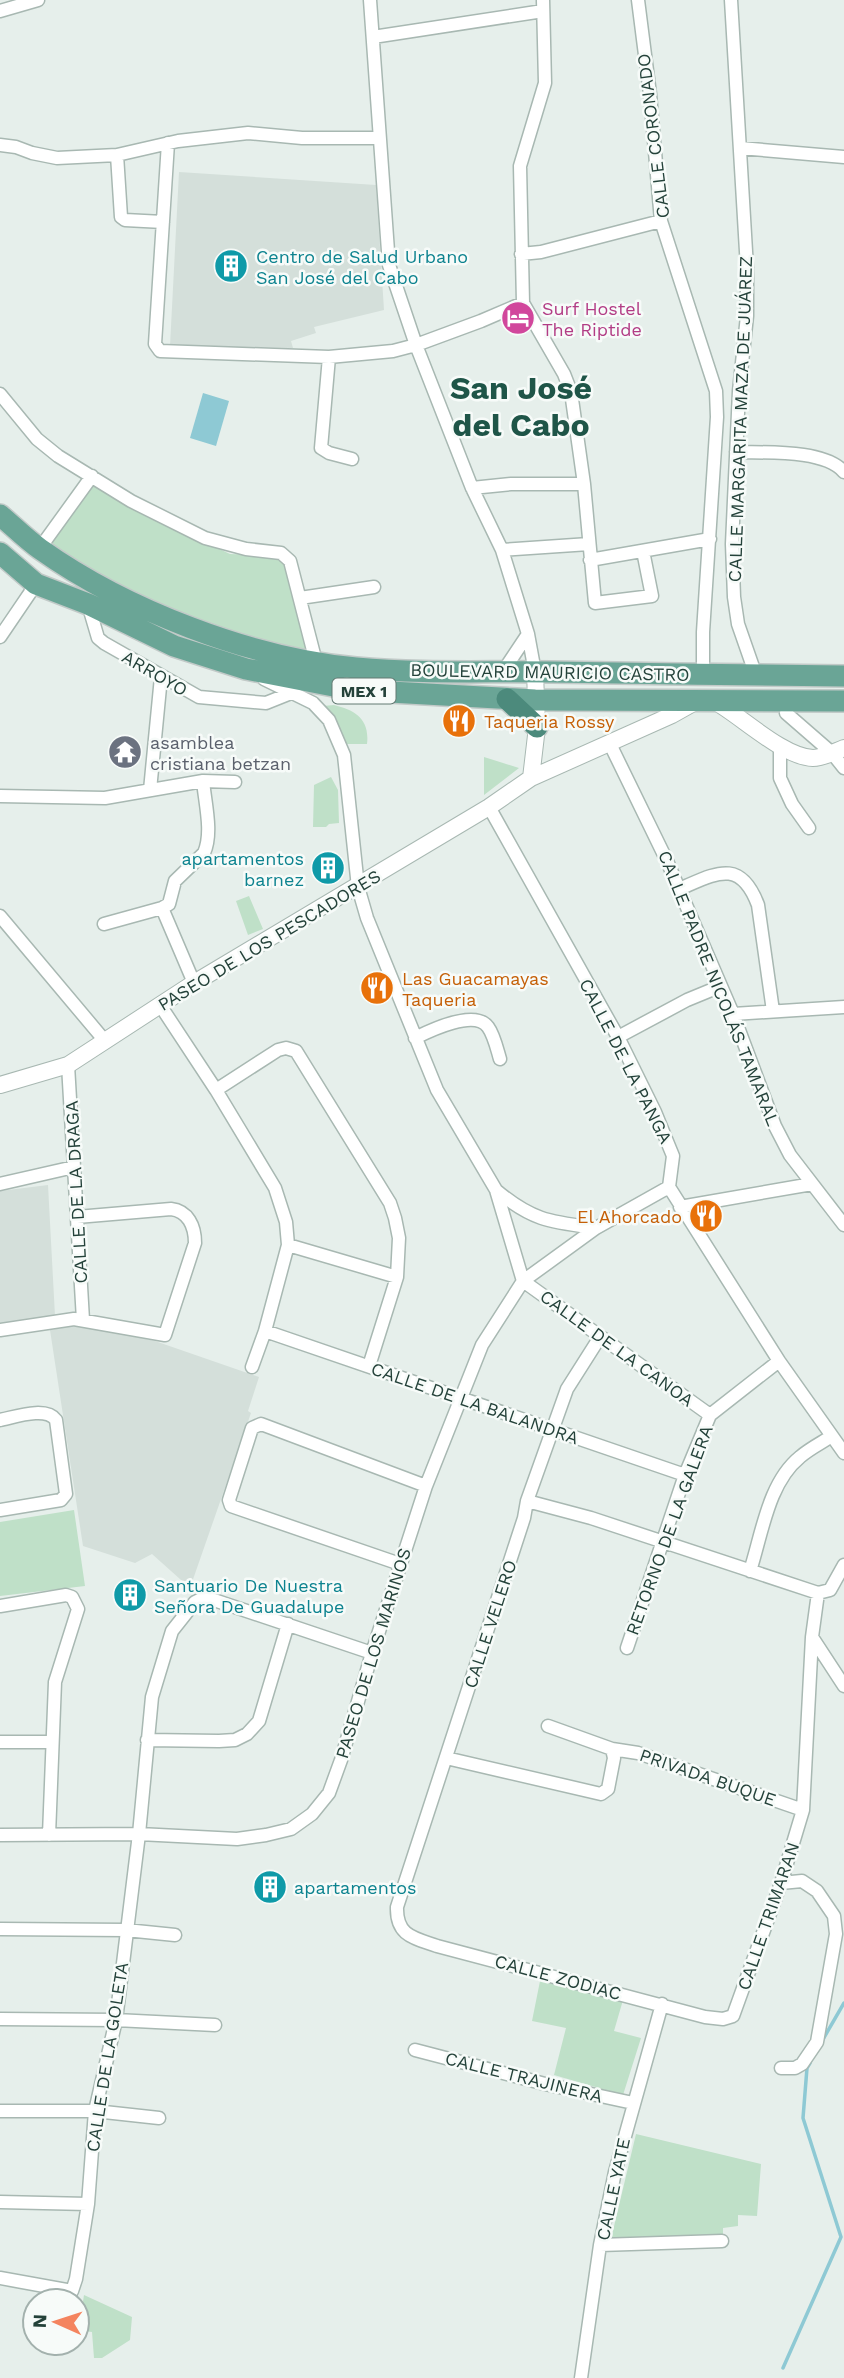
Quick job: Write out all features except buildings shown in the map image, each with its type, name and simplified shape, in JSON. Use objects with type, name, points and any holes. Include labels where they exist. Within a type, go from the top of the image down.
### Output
[{"type":"highway","points":[[507,699],[537,727]]},
{"type":"main road","name":"BOULEVARD MAURICIO CASTRO","points":[[0,514],[40,548],[96,583],[177,623],[221,638],[316,662],[356,668],[502,673],[844,676]]},
{"type":"main road","name":"BOULEVARD MAURICIO CASTRO","points":[[0,553],[36,584],[88,604],[174,646],[246,669],[354,690],[535,700],[844,701]]},
{"type":"street","points":[[0,11],[38,0]]},
{"type":"street","points":[[370,0],[389,265],[416,345],[472,488],[502,550],[528,634],[535,672],[537,727],[531,778]]},
{"type":"street","name":"CALLE CORONADO","points":[[638,0],[639,25],[650,94],[661,221],[716,391]]},
{"type":"street","name":"CALLE MARGARITA MAZA DE JUÁREZ","points":[[731,0],[747,280],[732,544],[738,624],[753,667]]},
{"type":"street","points":[[373,37],[543,6],[545,83],[520,166],[523,303],[564,374],[571,392],[584,484],[595,603],[652,596],[643,551]]},
{"type":"street","points":[[0,145],[57,158],[117,155],[168,143],[248,133],[302,138],[378,138]]},
{"type":"street","points":[[168,143],[155,344],[157,349],[165,352],[329,357],[393,351],[481,321],[523,303]]},
{"type":"street","points":[[740,148],[844,157]]},
{"type":"street","points":[[117,155],[121,217],[125,220],[163,222]]},
{"type":"street","points":[[522,254],[541,252],[661,221]]},
{"type":"street","points":[[329,357],[321,448],[352,459]]},
{"type":"street","points":[[716,391],[739,391]]},
{"type":"street","name":"CALLE MARGARITA MAZA DE JUÁREZ","points":[[703,674],[717,417],[716,391]]},
{"type":"street","points":[[0,394],[37,439],[58,456],[131,501],[205,538],[246,549],[281,553],[290,561],[316,662]]},
{"type":"street","points":[[736,452],[802,455],[826,460],[844,471]]},
{"type":"street","points":[[40,548],[92,476]]},
{"type":"street","points":[[472,488],[511,484],[584,484]]},
{"type":"street","points":[[590,560],[710,539]]},
{"type":"street","points":[[502,550],[589,544]]},
{"type":"street","points":[[0,637],[36,584]]},
{"type":"street","points":[[300,598],[374,587]]},
{"type":"street","name":"ARROYO","points":[[88,604],[98,638],[199,698],[266,703],[290,693]]},
{"type":"street","points":[[502,673],[528,634]]},
{"type":"street","points":[[246,669],[313,703],[329,720],[339,739],[344,755],[358,887],[367,918],[437,1090],[496,1190],[523,1282]]},
{"type":"street","points":[[150,790],[161,677]]},
{"type":"street","points":[[706,700],[780,746],[810,758],[838,750]]},
{"type":"street","name":"PASEO DE LOS PESCADORES","points":[[0,1085],[68,1065],[194,983],[358,887],[489,807],[531,778],[706,700]]},
{"type":"street","points":[[786,713],[838,750],[844,768]]},
{"type":"street","name":"CALLE PADRE NICOLÁS TAMARAL","points":[[609,742],[679,889],[733,1014],[775,1126],[790,1155],[813,1184],[838,1205],[844,1225]]},
{"type":"street","points":[[780,746],[779,778],[808,828]]},
{"type":"street","points":[[104,924],[169,904],[175,881],[207,848],[203,782]]},
{"type":"street","points":[[0,796],[105,798],[203,782],[235,782]]},
{"type":"street","name":"CALLE DE LA PANGA","points":[[489,807],[618,1037],[667,1138],[673,1156],[668,1187]]},
{"type":"street","points":[[679,889],[724,872],[737,874],[753,892],[758,905],[773,1011]]},
{"type":"street","points":[[162,908],[194,983]]},
{"type":"street","points":[[0,916],[105,1041]]},
{"type":"street","points":[[618,1037],[687,1000],[720,986]]},
{"type":"street","points":[[160,1005],[216,1090],[275,1188],[286,1222],[288,1245],[265,1331],[252,1367]]},
{"type":"street","points":[[733,1014],[844,1007]]},
{"type":"street","points":[[415,1038],[461,1020],[480,1021],[489,1028],[500,1059]]},
{"type":"street","points":[[216,1090],[278,1050],[291,1048],[296,1051],[390,1203],[399,1238],[397,1277],[369,1366]]},
{"type":"street","name":"CALLE DE LA DRAGA","points":[[68,1065],[83,1320]]},
{"type":"street","points":[[0,1184],[74,1167]]},
{"type":"street","points":[[680,1206],[813,1184]]},
{"type":"street","points":[[668,1187],[779,1361],[844,1453]]},
{"type":"street","name":"PASEO DE LOS MARINOS","points":[[0,1835],[139,1835],[237,1839],[291,1829],[312,1814],[329,1793],[426,1486],[482,1345],[523,1282],[596,1228],[668,1187]]},
{"type":"street","points":[[496,1190],[529,1214],[561,1224],[596,1228]]},
{"type":"street","points":[[0,1330],[83,1320],[164,1335],[195,1243],[195,1234],[189,1219],[177,1210],[77,1217]]},
{"type":"street","points":[[288,1245],[397,1277]]},
{"type":"street","name":"CALLE DE LA CANOA","points":[[523,1282],[710,1415]]},
{"type":"street","name":"CALLE DE LA BALANDRA","points":[[265,1331],[685,1475]]},
{"type":"street","name":"CALLE VELERO","points":[[397,1919],[397,1907],[552,1429],[568,1389],[600,1337]]},
{"type":"street","name":"RETORNO DE LA GALERA","points":[[626,1648],[685,1475],[710,1415],[779,1361]]},
{"type":"street","points":[[0,1420],[46,1413],[53,1416],[56,1420],[65,1494],[61,1500],[0,1510]]},
{"type":"street","points":[[400,1564],[231,1506],[229,1500],[252,1429],[261,1424],[426,1486]]},
{"type":"street","points":[[750,1571],[775,1491],[788,1469],[799,1457],[832,1436]]},
{"type":"street","points":[[527,1501],[591,1518],[818,1592],[830,1590],[844,1565]]},
{"type":"street","name":"CALLE TRIMARAN","points":[[728,2019],[736,2010],[781,1883],[803,1810],[812,1637],[818,1592]]},
{"type":"street","points":[[0,1606],[66,1595],[76,1602],[76,1619],[55,1682],[49,1835]]},
{"type":"street","name":"CALLE DE LA GOLETA","points":[[0,2278],[72,2291],[76,2279],[88,2204],[96,2111],[116,2020],[139,1835],[152,1697],[172,1631],[200,1598],[205,1597],[288,1624]]},
{"type":"street","points":[[147,1740],[236,1740],[247,1734],[259,1721],[288,1624],[372,1653]]},
{"type":"street","points":[[812,1637],[844,1686]]},
{"type":"street","name":"PRIVADA BUQUE","points":[[548,1726],[612,1749],[638,1753],[803,1810]]},
{"type":"street","points":[[0,1742],[51,1742]]},
{"type":"street","points":[[446,1758],[601,1794],[608,1789],[610,1781],[614,1758],[612,1749]]},
{"type":"street","points":[[781,1883],[802,1881],[817,1891],[834,1916],[836,1934],[817,2042],[802,2064],[795,2068],[781,2068]]},
{"type":"street","name":"CALLE ZODIAC","points":[[397,1919],[403,1931],[412,1937],[437,1945],[705,2017],[728,2019]]},
{"type":"street","points":[[0,1929],[126,1930],[175,1935]]},
{"type":"street","name":"CALLE YATE","points":[[581,2378],[600,2245],[615,2172],[662,2004]]},
{"type":"street","points":[[0,2019],[116,2020],[215,2025]]},
{"type":"street","name":"CALLE TRAJINERA","points":[[415,2050],[633,2104]]},
{"type":"street","points":[[0,2111],[96,2111],[159,2118]]},
{"type":"street","points":[[0,2202],[88,2204]]},
{"type":"street","points":[[600,2245],[722,2241]]},
{"type":"shaded area","points":[[179,172],[376,185],[384,310],[314,327],[316,333],[291,341],[293,348],[170,346]]},
{"type":"shaded area","points":[[48,1185],[55,1316],[0,1324],[0,1191]]},
{"type":"shaded area","points":[[74,1326],[155,1341],[259,1377],[248,1411],[251,1413],[190,1588],[152,1554],[135,1563],[83,1546],[50,1330]]},
{"type":"green space","points":[[93,482],[133,508],[230,554],[279,556],[288,563],[309,654],[221,632],[109,585],[44,548]]},
{"type":"green space","points":[[334,705],[360,717],[366,728],[367,744],[342,744],[323,706]]},
{"type":"green space","points":[[484,757],[519,768],[484,795]]},
{"type":"green space","points":[[331,777],[338,790],[339,823],[313,827],[314,785]]},
{"type":"green space","points":[[249,896],[263,929],[248,935],[236,901]]},
{"type":"green space","points":[[74,1510],[85,1586],[0,1596],[0,1522]]},
{"type":"green space","points":[[540,1981],[623,2000],[614,2031],[641,2038],[623,2095],[554,2075],[566,2028],[532,2021]]},
{"type":"green space","points":[[636,2134],[761,2164],[757,2216],[738,2215],[738,2226],[723,2228],[723,2239],[611,2239]]},
{"type":"green space","points":[[91,2298],[132,2317],[130,2340],[102,2358],[94,2358]]},
{"type":"water","points":[[203,393],[229,401],[216,446],[190,438]]},
{"type":"waterway","points":[[822,2041],[844,2003]]},
{"type":"waterway","points":[[783,2368],[841,2237],[803,2118],[807,2068],[810,2063]]},
{"type":"place","name":"Centro de Salud Urbano San José del Cabo","points":[[231,266]]},
{"type":"place","name":"Surf Hostel The Riptide","points":[[518,318]]},
{"type":"place","name":"Taqueria Rossy","points":[[459,721]]},
{"type":"place","name":"asamblea cristiana betzan","points":[[125,752]]},
{"type":"place","name":"apartamentos barnez","points":[[328,868]]},
{"type":"place","name":"Las Guacamayas Taqueria","points":[[377,988]]},
{"type":"place","name":"El Ahorcado","points":[[706,1216]]},
{"type":"place","name":"Santuario De Nuestra Señora De Guadalupe","points":[[130,1595]]},
{"type":"place","name":"apartamentos","points":[[270,1887]]},
{"type":"district","name":"San José del Cabo","points":[[521,406]]}]
